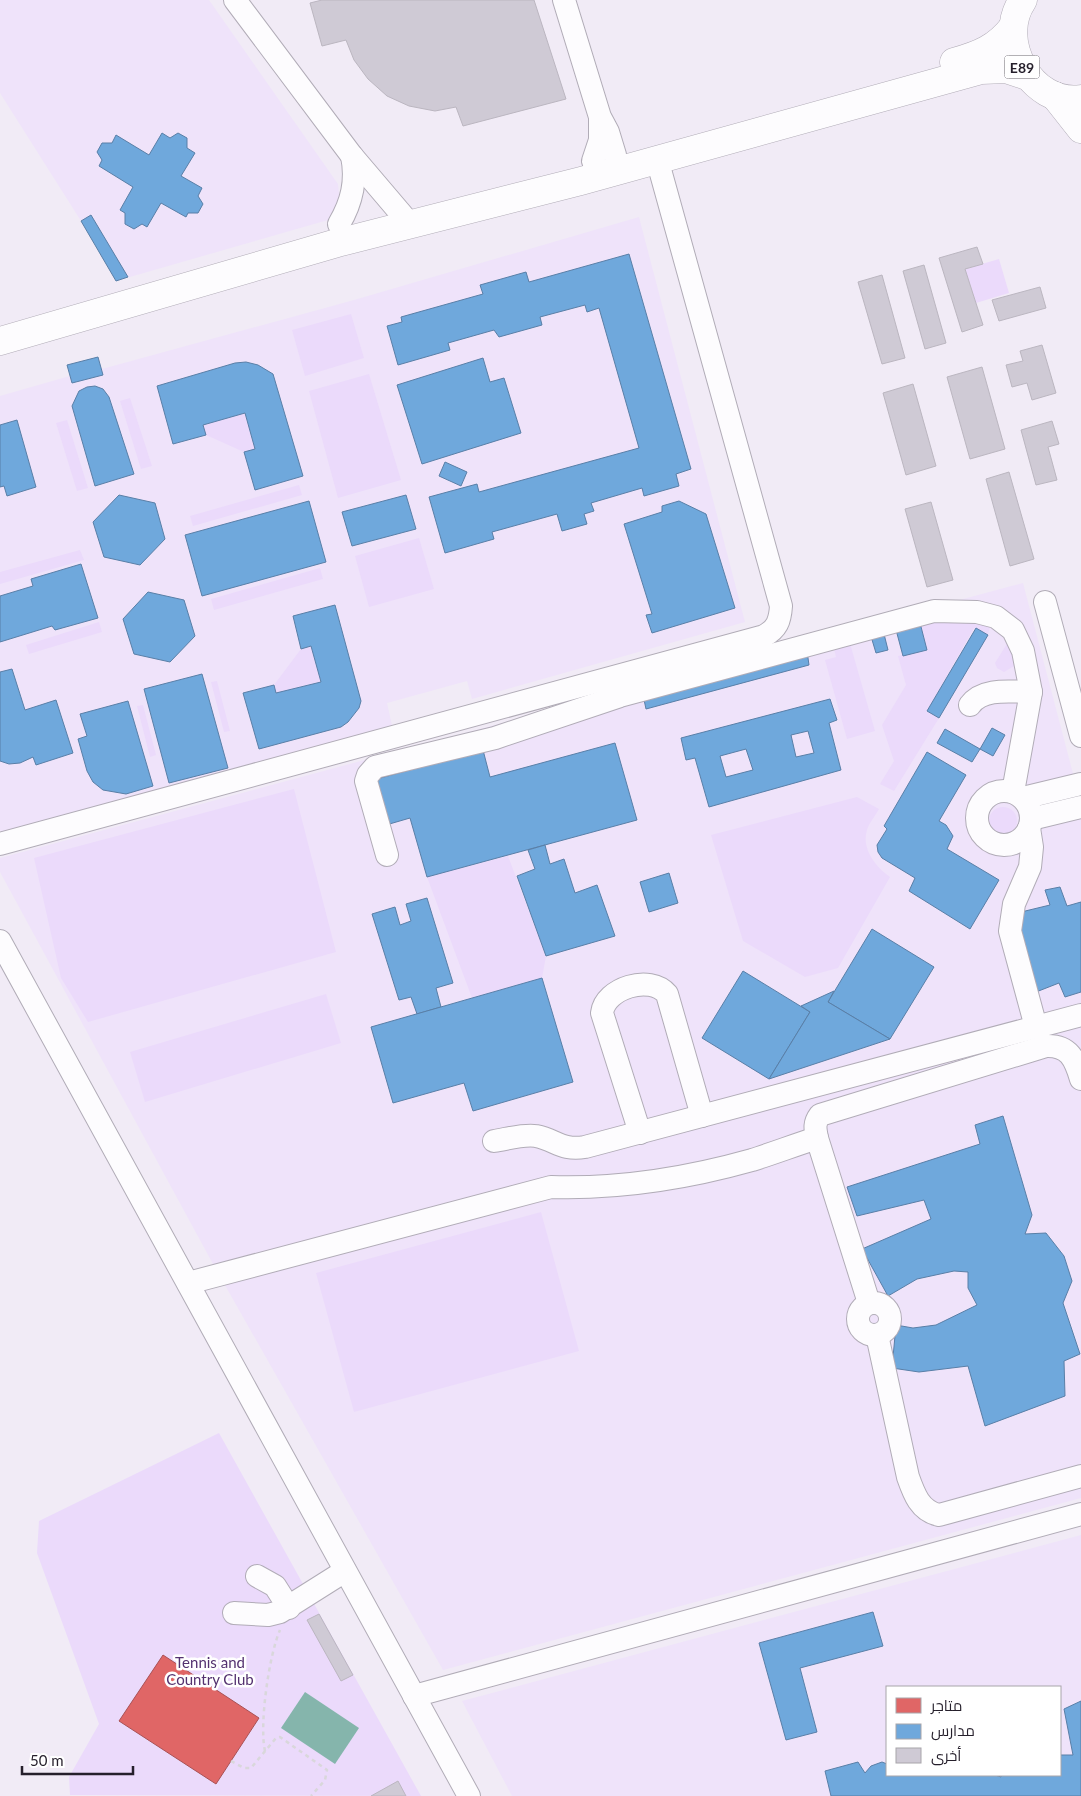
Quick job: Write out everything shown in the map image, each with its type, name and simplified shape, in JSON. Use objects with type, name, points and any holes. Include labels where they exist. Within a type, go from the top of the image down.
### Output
[{"type":"main road","name":"E89","points":[[1023,0],[1013,27],[1017,58],[1028,76],[1040,87],[1068,98],[1081,128]]},
{"type":"main road","points":[[0,341],[403,215],[609,162],[976,56],[997,45],[1013,27]]},
{"type":"main road","points":[[609,162],[657,159],[981,70],[1006,69],[1028,76]]},
{"type":"main road","points":[[0,322],[339,224],[403,215]]},
{"type":"street","points":[[235,0],[352,156],[403,215]]},
{"type":"street","points":[[564,0],[600,117],[611,139],[609,162]]},
{"type":"street","points":[[339,224],[353,191],[352,156]]},
{"type":"street","points":[[0,844],[764,636],[774,629],[780,617],[781,606],[657,159]]},
{"type":"street","points":[[1045,602],[1081,736]]},
{"type":"street","points":[[388,855],[366,781],[370,772],[376,767],[495,738],[620,696],[934,611],[976,612],[996,617],[1013,630],[1027,663],[1031,692],[1027,722],[1010,794]]},
{"type":"street","points":[[970,705],[980,695],[989,693],[1031,692]]},
{"type":"street","points":[[1081,784],[1010,794],[981,804],[978,822],[986,837],[993,842],[1006,845],[1018,841],[1030,823],[1081,807]]},
{"type":"street","points":[[1010,794],[1028,804],[1032,857],[1024,885],[1014,904],[1010,931],[1036,1027]]},
{"type":"street","points":[[1006,845],[1019,858],[1024,876],[1024,885]]},
{"type":"street","points":[[0,941],[469,1796]]},
{"type":"street","points":[[640,1134],[602,1013],[605,1001],[609,996],[643,984],[656,985],[667,994],[702,1116]]},
{"type":"street","points":[[494,1141],[529,1135],[544,1138],[564,1147],[578,1148],[640,1134],[1081,1015]]},
{"type":"street","points":[[1081,1079],[1074,1060],[1066,1050],[1059,1046],[1046,1046],[820,1115],[816,1120],[815,1127],[869,1303],[858,1314],[859,1326],[866,1334],[877,1335],[913,1493],[929,1513],[938,1515],[1081,1476]]},
{"type":"street","points":[[188,1283],[551,1186],[580,1188],[662,1179],[752,1160],[817,1138]]},
{"type":"street","points":[[414,1696],[1081,1514]]},
{"type":"street","points":[[234,1614],[287,1616],[345,1571]]},
{"type":"street","points":[[257,1576],[275,1586],[287,1616]]},
{"type":"path","points":[[265,1752],[262,1724],[272,1652],[287,1616]]},
{"type":"path","points":[[230,1761],[244,1768],[251,1768],[276,1738],[280,1737],[327,1770],[325,1780],[311,1796]]},
{"type":"shaded area","points":[[0,0],[209,0],[338,184],[340,203],[335,218],[116,281],[81,221],[0,93]]},
{"type":"shaded area","points":[[639,217],[745,622],[472,699],[467,681],[387,703],[393,730],[2,832],[0,830],[0,396],[70,376],[67,365],[98,357],[102,369],[354,300]]},
{"type":"shaded area","points":[[1023,583],[1081,804],[1081,1498],[443,1670],[213,1264],[0,872],[0,858]]},
{"type":"shaded area","points":[[1081,1535],[1081,1796],[512,1796],[462,1701]]},
{"type":"shaded area","points":[[305,1692],[359,1728],[335,1764],[281,1728]]},
{"type":"green space","points":[[999,259],[1009,293],[976,303],[965,269]]},
{"type":"green space","points":[[351,314],[364,358],[305,376],[292,330]]},
{"type":"green space","points":[[369,374],[401,480],[338,498],[309,391]]},
{"type":"green space","points":[[130,398],[152,466],[141,469],[120,401]]},
{"type":"green space","points":[[245,413],[255,449],[244,452],[206,435],[203,425]]},
{"type":"green space","points":[[67,420],[88,488],[77,491],[56,423]]},
{"type":"green space","points":[[299,485],[302,495],[193,526],[190,516]]},
{"type":"green space","points":[[419,538],[434,589],[369,607],[355,556]]},
{"type":"green space","points":[[80,550],[84,560],[0,584],[0,572]]},
{"type":"green space","points":[[320,568],[323,579],[214,610],[211,599]]},
{"type":"green space","points":[[976,615],[992,618],[1015,644],[1018,655],[1014,666],[1004,672],[997,668],[995,663],[1010,639],[990,626],[988,635],[974,628],[927,711],[939,718],[894,791],[880,784],[894,761],[882,725],[906,685],[898,656],[927,650],[919,619]]},
{"type":"green space","points":[[99,622],[102,632],[29,654],[26,645]]},
{"type":"green space","points":[[849,640],[875,731],[847,739],[825,660],[836,657],[833,644]]},
{"type":"green space","points":[[311,646],[321,682],[276,693],[274,685],[301,649]]},
{"type":"green space","points":[[217,681],[230,731],[224,732],[211,682]]},
{"type":"green space","points":[[143,705],[156,755],[150,757],[137,706]]},
{"type":"green space","points":[[294,789],[336,952],[88,1022],[61,978],[34,858]]},
{"type":"green space","points":[[857,797],[879,809],[868,827],[866,844],[875,863],[890,877],[838,968],[805,977],[743,941],[711,835]]},
{"type":"green space","points":[[1003,807],[1013,811],[1017,821],[1013,831],[1003,835],[993,831],[989,821],[993,811]]},
{"type":"green space","points":[[508,856],[546,956],[542,978],[472,998],[427,877]]},
{"type":"green space","points":[[326,994],[341,1043],[145,1102],[130,1052]]},
{"type":"green space","points":[[541,1212],[579,1351],[354,1412],[316,1273]]},
{"type":"green space","name":"Tennis and Country Club","points":[[219,1433],[421,1796],[70,1795],[69,1777],[99,1724],[37,1553],[39,1521]]},
{"type":"building: متاجر","points":[[163,1655],[259,1718],[216,1784],[119,1721]]},
{"type":"building: مدارس","points":[[162,133],[170,138],[178,133],[187,138],[187,148],[195,153],[181,176],[202,188],[198,196],[203,204],[198,213],[188,213],[186,217],[161,203],[147,227],[142,224],[134,229],[125,224],[125,213],[120,210],[133,187],[99,166],[102,160],[97,152],[102,143],[112,143],[116,135],[149,155]]},
{"type":"building: مدارس","points":[[91,215],[128,277],[116,281],[81,221]]},
{"type":"building: مدارس","points":[[629,254],[691,469],[676,474],[679,486],[644,496],[642,488],[591,503],[594,511],[584,514],[587,524],[562,531],[557,514],[492,532],[494,539],[445,553],[429,497],[477,484],[479,492],[639,448],[599,308],[587,312],[585,305],[540,317],[542,325],[499,337],[494,330],[448,343],[450,350],[398,365],[387,326],[402,322],[401,317],[483,294],[480,285],[526,272],[529,282]]},
{"type":"building: مدارس","points":[[98,357],[103,375],[72,383],[67,365]]},
{"type":"building: مدارس","points":[[483,358],[490,382],[504,378],[521,433],[422,464],[397,385]]},
{"type":"building: مدارس","points":[[246,362],[258,365],[273,374],[303,476],[255,490],[244,452],[255,449],[245,413],[203,425],[206,435],[173,444],[157,386],[235,363]]},
{"type":"building: مدارس","points":[[95,386],[103,389],[109,397],[134,474],[95,486],[72,406],[79,391]]},
{"type":"building: مدارس","points":[[17,420],[36,487],[7,496],[4,486],[0,487],[0,425]]},
{"type":"building: مدارس","points":[[445,462],[467,472],[461,486],[439,476]]},
{"type":"building: مدارس","points":[[119,495],[155,503],[165,539],[140,565],[104,557],[93,522]]},
{"type":"building: مدارس","points":[[406,495],[416,529],[352,546],[342,512]]},
{"type":"building: مدارس","points":[[309,501],[326,562],[202,596],[185,535]]},
{"type":"building: مدارس","points":[[679,501],[706,514],[735,608],[652,633],[646,615],[652,614],[624,524],[662,512],[662,506]]},
{"type":"building: مدارس","points":[[81,564],[98,618],[55,630],[52,626],[0,642],[0,596],[33,586],[31,579]]},
{"type":"building: مدارس","points":[[148,592],[184,600],[195,636],[170,662],[134,654],[123,619]]},
{"type":"building: مدارس","points":[[335,605],[361,701],[359,708],[348,722],[341,727],[259,749],[243,693],[274,685],[276,693],[321,682],[311,646],[301,649],[293,616]]},
{"type":"building: مدارس","points":[[919,619],[927,650],[903,656],[895,626]]},
{"type":"building: مدارس","points":[[976,628],[988,635],[939,718],[927,711]]},
{"type":"building: مدارس","points":[[883,630],[888,650],[876,653],[870,633]]},
{"type":"building: مدارس","points":[[807,651],[809,665],[646,709],[643,695]]},
{"type":"building: مدارس","points":[[12,669],[25,710],[56,700],[73,753],[36,765],[33,757],[20,763],[9,764],[0,761],[0,672]]},
{"type":"building: مدارس","points":[[202,674],[228,768],[169,783],[144,689]]},
{"type":"building: مدارس","points":[[830,699],[837,720],[829,723],[841,770],[709,807],[695,758],[686,760],[681,738]],"holes":[[[808,731],[814,753],[796,757],[791,735]],[[746,749],[753,770],[726,777],[720,756]]]},
{"type":"building: مدارس","points":[[128,701],[153,786],[126,794],[103,790],[93,782],[87,771],[78,739],[87,736],[80,714]]},
{"type":"building: مدارس","points":[[992,728],[1005,735],[993,756],[980,749]]},
{"type":"building: مدارس","points":[[945,729],[980,749],[972,762],[937,743]]},
{"type":"building: مدارس","points":[[615,743],[637,820],[427,877],[410,818],[386,825],[373,780],[483,750],[490,777]]},
{"type":"building: مدارس","points":[[927,752],[966,775],[939,821],[946,825],[953,836],[947,849],[999,880],[970,929],[909,891],[915,878],[882,858],[878,852],[877,845],[887,829],[884,826]]},
{"type":"building: مدارس","points":[[545,845],[550,864],[564,859],[575,893],[597,885],[615,936],[546,956],[517,876],[535,869],[528,850]]},
{"type":"building: مدارس","points":[[669,873],[678,903],[649,912],[640,882]]},
{"type":"building: مدارس","points":[[1060,887],[1067,906],[1081,902],[1081,992],[1065,997],[1059,983],[1036,992],[1017,913],[1050,905],[1045,890]]},
{"type":"building: مدارس","points":[[427,898],[453,983],[436,988],[441,1007],[417,1014],[411,997],[399,1000],[372,914],[395,907],[400,925],[411,921],[406,904]]},
{"type":"building: مدارس","points":[[872,929],[934,967],[890,1039],[828,1002]]},
{"type":"building: مدارس","points":[[743,971],[810,1012],[769,1079],[702,1038]]},
{"type":"building: مدارس","points":[[542,978],[573,1082],[473,1111],[464,1083],[393,1103],[371,1027]]},
{"type":"building: مدارس","points":[[834,991],[828,1002],[890,1039],[769,1079],[810,1012],[801,1006]]},
{"type":"building: مدارس","points":[[1003,1116],[1032,1215],[1025,1234],[1046,1233],[1064,1256],[1072,1281],[1063,1303],[1080,1354],[1064,1361],[1065,1396],[985,1426],[968,1366],[919,1372],[892,1368],[896,1325],[913,1328],[936,1325],[977,1305],[968,1288],[968,1272],[954,1271],[917,1279],[888,1296],[862,1249],[931,1219],[924,1200],[857,1216],[847,1187],[980,1144],[975,1125]]},
{"type":"building: مدارس","points":[[873,1612],[883,1646],[800,1668],[817,1732],[786,1740],[759,1643]]},
{"type":"building: مدارس","points":[[1081,1701],[1081,1796],[831,1796],[825,1771],[858,1762],[865,1773],[871,1766],[882,1762],[886,1764],[886,1776],[1061,1776],[1061,1755],[1073,1755],[1064,1709]]},
{"type":"building: أخرى","points":[[322,0],[534,0],[566,99],[463,126],[456,107],[435,111],[409,106],[387,96],[368,79],[354,60],[346,40],[322,46],[310,3]]},
{"type":"building: أخرى","points":[[977,247],[983,264],[965,269],[983,325],[962,332],[939,258]]},
{"type":"building: أخرى","points":[[924,265],[946,343],[925,349],[903,271]]},
{"type":"building: أخرى","points":[[882,275],[905,358],[882,364],[858,282]]},
{"type":"building: أخرى","points":[[1040,287],[1046,308],[999,321],[992,300]]},
{"type":"building: أخرى","points":[[1042,345],[1056,393],[1032,400],[1027,383],[1012,387],[1006,365],[1023,361],[1020,351]]},
{"type":"building: أخرى","points":[[982,367],[1005,449],[970,459],[947,377]]},
{"type":"building: أخرى","points":[[913,384],[936,466],[906,475],[883,393]]},
{"type":"building: أخرى","points":[[1052,421],[1059,444],[1048,447],[1057,480],[1036,485],[1021,430]]},
{"type":"building: أخرى","points":[[1009,472],[1034,559],[1010,566],[986,479]]},
{"type":"building: أخرى","points":[[931,502],[953,580],[927,587],[905,509]]},
{"type":"building: أخرى","points":[[319,1614],[353,1675],[341,1681],[307,1620]]},
{"type":"building: أخرى","points":[[398,1781],[406,1796],[371,1796]]}]
